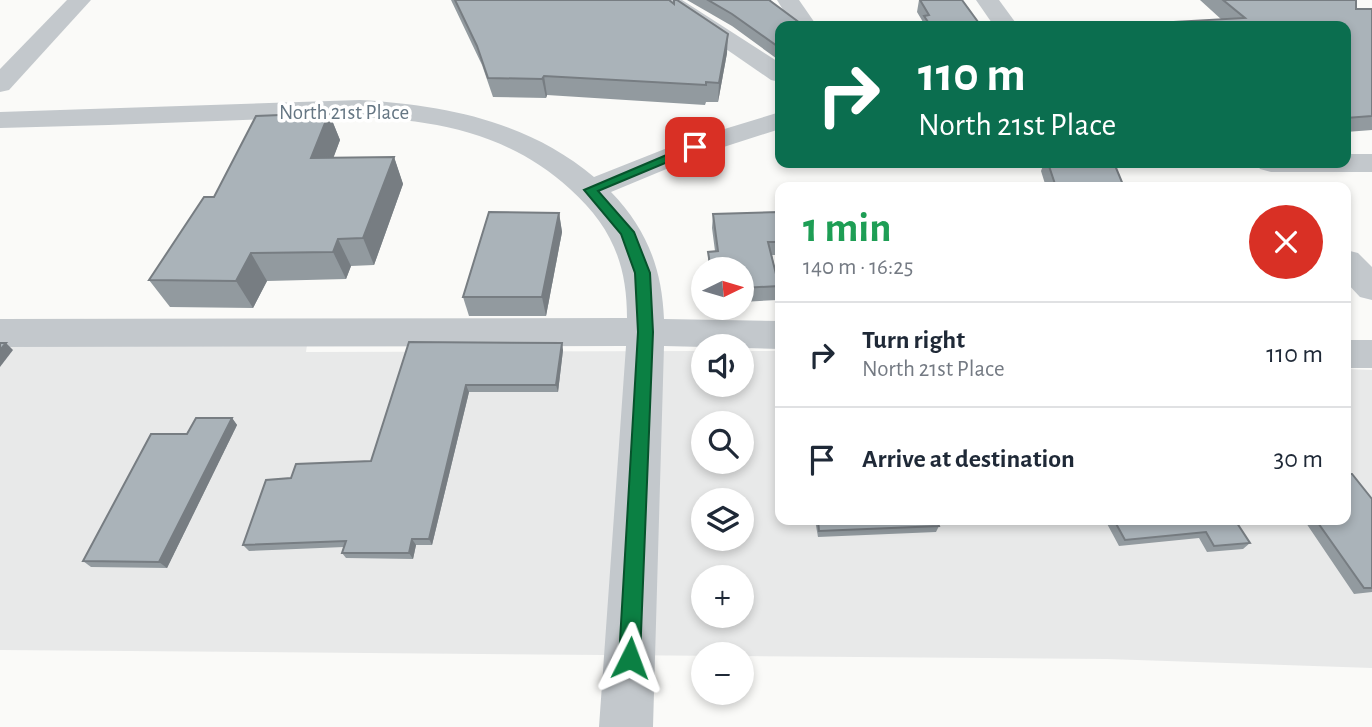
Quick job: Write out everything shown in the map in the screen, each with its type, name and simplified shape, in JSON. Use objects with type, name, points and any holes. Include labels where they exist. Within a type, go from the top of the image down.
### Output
[{"type":"street","points":[[0,84],[80,0]]},
{"type":"street","points":[[666,0],[775,71]]},
{"type":"street","points":[[788,0],[802,21]]},
{"type":"street","points":[[986,0],[1002,21]]},
{"type":"street","name":"North 21st Place","points":[[0,120],[360,108],[407,110],[448,117],[489,129],[547,155],[590,190],[620,223],[643,273],[646,332],[626,727]]},
{"type":"street","points":[[590,190],[695,147],[775,122]]},
{"type":"street","points":[[1351,163],[1372,163]]},
{"type":"street","points":[[1258,168],[1271,182]]},
{"type":"street","points":[[1351,266],[1372,288]]},
{"type":"street","points":[[0,333],[646,332],[775,335]]},
{"type":"street","points":[[1351,354],[1372,354]]},
{"type":"shaded area","points":[[0,343],[307,345],[306,352],[691,351],[691,397],[754,397],[754,351],[775,351],[775,525],[1351,525],[1351,369],[1372,370],[1372,668],[1107,659],[754,656],[754,642],[691,642],[691,656],[0,650]]},
{"type":"building","points":[[455,0],[669,0],[674,4],[674,0],[677,0],[728,34],[719,83],[706,82],[706,85],[544,76],[542,79],[488,78],[477,46]]},
{"type":"building","points":[[708,0],[769,0],[797,21],[775,21],[775,44]]},
{"type":"building","points":[[920,0],[962,0],[977,21],[927,21],[924,16],[929,15]]},
{"type":"building","points":[[1223,0],[1356,0],[1356,9],[1372,9],[1372,116],[1351,118],[1351,21],[1191,21],[1245,18]]},
{"type":"building","points":[[329,113],[311,158],[394,157],[363,238],[338,239],[333,252],[251,253],[236,281],[149,280],[204,197],[214,197],[256,116]]},
{"type":"building","points":[[1050,168],[1116,168],[1122,182],[1054,182]]},
{"type":"building","points":[[489,212],[559,213],[542,297],[463,297]]},
{"type":"building","points":[[775,212],[775,242],[768,242],[775,270],[775,286],[754,287],[754,257],[709,257],[708,252],[718,251],[713,214]]},
{"type":"building","points":[[409,342],[562,343],[556,385],[466,385],[429,539],[412,539],[409,553],[342,553],[346,541],[243,545],[266,480],[291,478],[296,464],[371,461]]},
{"type":"building","points":[[196,418],[232,418],[159,562],[83,561],[151,434],[187,434]]},
{"type":"building","points":[[1351,474],[1372,499],[1372,588],[1364,588],[1320,525],[1351,525]]},
{"type":"building","points":[[818,525],[939,526],[819,531]]},
{"type":"building","points":[[1117,525],[1238,525],[1250,543],[1214,546],[1206,532],[1125,540]]},
{"type":"route","points":[[630,658],[646,332],[643,273],[627,232],[590,190],[695,147]]}]
